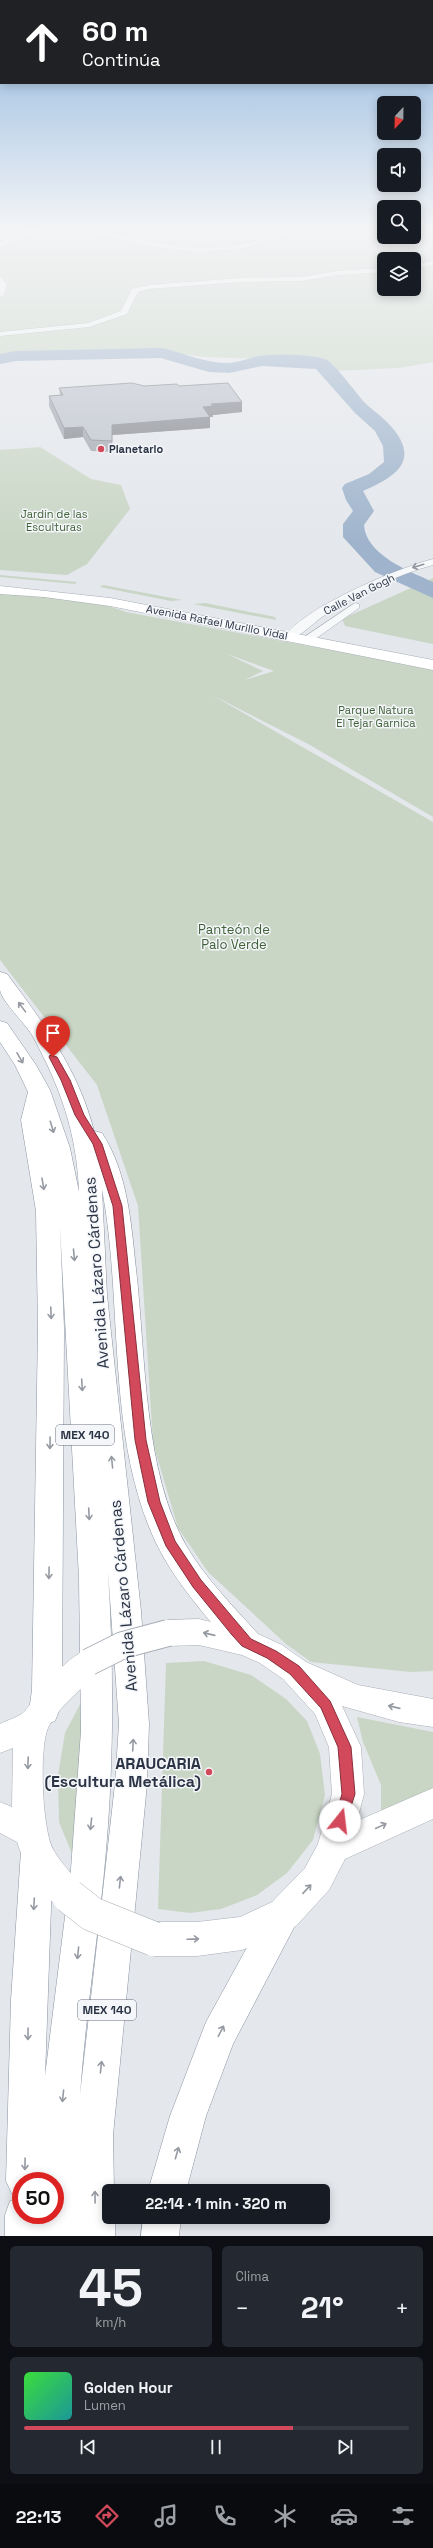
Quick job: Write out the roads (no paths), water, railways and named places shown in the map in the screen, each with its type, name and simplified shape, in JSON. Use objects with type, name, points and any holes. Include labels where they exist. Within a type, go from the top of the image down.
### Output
[{"type":"main road","name":"Avenida Rafael Murillo Vidal","points":[[0,580],[80,588],[312,636],[433,665]]},
{"type":"main road","name":"Avenida Rafael Murillo Vidal","points":[[0,590],[82,598],[293,632]]},
{"type":"main road","name":"Avenida Rafael Murillo Vidal","points":[[312,636],[433,655]]},
{"type":"main road","name":"Avenida Lázaro Cárdenas","points":[[0,978],[40,1033],[66,1080],[79,1115],[89,1158],[95,1295],[126,1611],[134,1724],[131,1784],[94,2135],[96,2236]]},
{"type":"main road","name":"Avenida Lázaro Cárdenas","points":[[0,1027],[39,1090],[60,1156],[70,1209],[77,1297],[94,1606],[97,1715],[95,1785],[59,2133],[60,2236]]},
{"type":"main road","points":[[25,2172],[34,1842],[27,1762],[47,1690],[51,1328],[48,1211],[32,1120],[39,1090]]},
{"type":"main road","points":[[79,1115],[98,1144],[118,1206],[140,1440],[154,1502],[170,1543],[193,1578],[247,1643]]},
{"type":"main road","points":[[0,1739],[39,1716],[89,1662],[123,1645],[168,1633],[199,1632],[247,1643],[272,1654],[294,1670],[326,1704],[345,1747],[348,1794],[333,1848],[317,1879],[284,1914],[219,2035],[188,2116],[169,2184]]},
{"type":"main road","points":[[294,1670],[353,1697],[399,1708],[433,1713]]},
{"type":"main road","points":[[333,1848],[433,1803]]},
{"type":"main road","points":[[0,1817],[34,1842],[53,1878],[69,1896],[92,1914],[154,1939],[197,1939],[242,1933],[284,1914]]},
{"type":"main road","points":[[24,2224],[24,2236]]},
{"type":"main road","points":[[160,2236],[161,2224]]},
{"type":"street","name":"Calle Van Gogh","points":[[293,632],[332,607],[433,562]]},
{"type":"street","name":"Calle Van Gogh","points":[[312,636],[345,611],[400,576],[417,575],[433,571]]},
{"type":"street","points":[[332,607],[345,611]]},
{"type":"waterway","points":[[0,359],[16,356],[162,353],[209,367],[229,368],[262,361],[296,361],[321,364],[361,409],[382,428],[393,446],[394,464],[376,478],[352,488],[356,500],[364,511],[353,524],[354,537],[383,567],[433,591]]},
{"type":"place","name":"Planetario","points":[[101,449]]},
{"type":"place","name":"ARAUCARIA (Escultura Metálica)","points":[[209,1772]]},
{"type":"park label","name":"Jardín de las Esculturas","points":[[54,520]]},
{"type":"park label","name":"Parque Natura El Tejar Garnica","points":[[376,716]]},
{"type":"park label","name":"Panteón de Palo Verde","points":[[234,936]]}]
